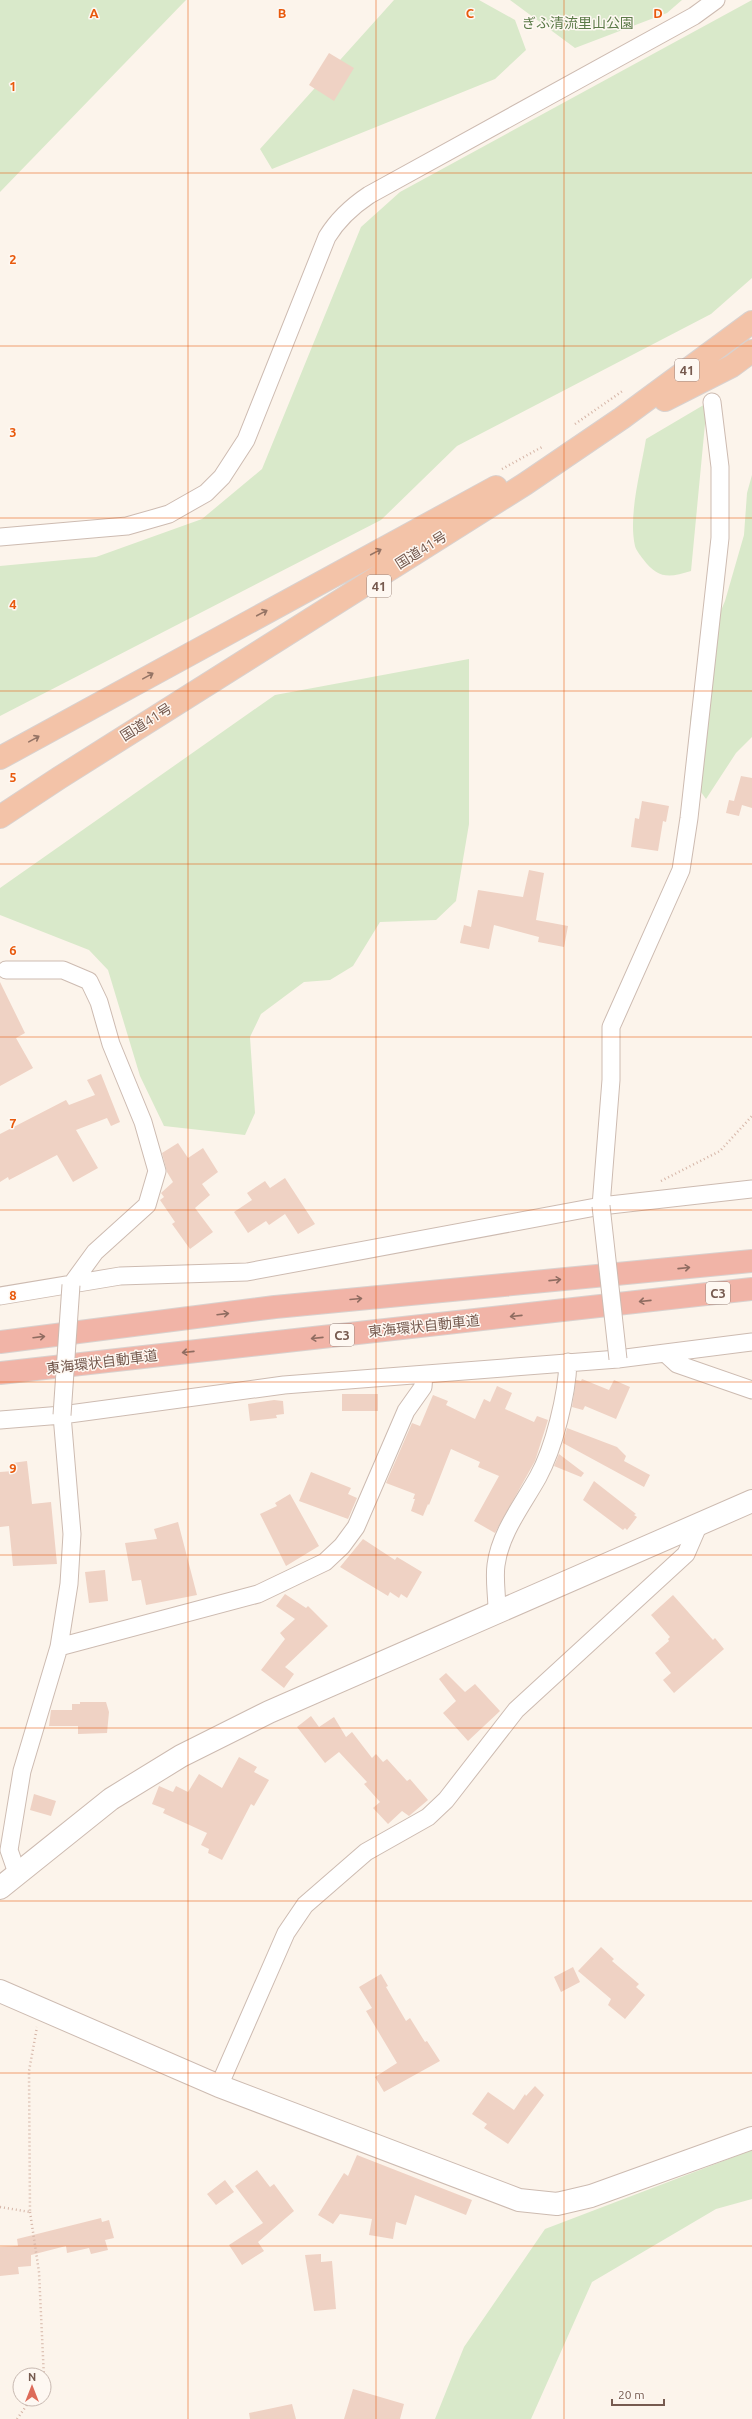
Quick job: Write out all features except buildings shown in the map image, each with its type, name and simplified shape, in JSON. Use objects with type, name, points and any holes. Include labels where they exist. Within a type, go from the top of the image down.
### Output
[{"type":"highway","name":"国道41号","points":[[0,817],[325,609],[458,527],[622,418],[752,322]]},
{"type":"highway","name":"国道41号","points":[[0,829],[64,785],[530,491],[665,400],[752,336]]},
{"type":"highway","points":[[665,400],[732,366],[752,352]]},
{"type":"highway","name":"41","points":[[0,758],[240,625],[504,482],[559,449],[622,418]]},
{"type":"highway","name":"C3","points":[[0,1342],[275,1307],[752,1261]]},
{"type":"highway","name":"東海環状自動車道","points":[[0,1373],[752,1289]]},
{"type":"street","points":[[0,537],[127,526],[169,514],[206,493],[222,477],[246,440],[327,237],[335,223],[346,212],[369,195],[694,16],[716,0]]},
{"type":"street","points":[[618,1359],[601,1206],[611,1080],[611,1027],[681,870],[689,818],[720,538],[720,467],[712,402]]},
{"type":"street","points":[[6,970],[63,970],[89,981],[99,1002],[111,1044],[143,1122],[157,1171],[147,1205],[95,1252],[70,1285],[62,1415],[72,1534],[69,1584],[60,1647],[22,1771],[9,1850],[17,1873]]},
{"type":"street","points":[[0,1296],[120,1276],[247,1272],[601,1206],[752,1189]]},
{"type":"street","points":[[0,1420],[62,1415],[284,1385],[618,1359],[752,1342]]},
{"type":"street","points":[[665,1353],[677,1364],[752,1390]]},
{"type":"street","points":[[497,1610],[496,1564],[508,1530],[539,1475],[555,1431],[567,1384],[568,1362]]},
{"type":"street","points":[[60,1647],[258,1594],[325,1562],[342,1546],[356,1526],[406,1411],[423,1387],[424,1375]]},
{"type":"street","points":[[0,1888],[111,1799],[180,1756],[269,1712],[497,1610],[752,1501]]},
{"type":"street","points":[[219,2086],[286,1933],[305,1905],[366,1852],[432,1813],[446,1800],[516,1710],[686,1554],[699,1524]]},
{"type":"street","points":[[0,1991],[219,2086],[519,2200],[557,2204],[591,2196],[752,2138]]},
{"type":"path","points":[[640,1201],[650,1187],[720,1151],[752,1116]]},
{"type":"path","points":[[43,2367],[39,2272],[30,2212],[29,2071],[34,2031],[45,2011]]},
{"type":"path","points":[[0,2206],[30,2212]]},
{"type":"path","points":[[18,2419],[26,2407]]},
{"type":"green space","points":[[0,0],[186,0],[0,192]]},
{"type":"green space","points":[[394,0],[479,0],[515,20],[526,50],[495,79],[272,169],[260,149]]},
{"type":"green space","name":"ぎふ清流里山公園","points":[[510,0],[682,0],[667,13],[575,48]]},
{"type":"green space","points":[[752,0],[752,278],[711,314],[457,446],[381,520],[0,716],[0,566],[96,557],[202,519],[262,469],[361,227],[400,192]]},
{"type":"green space","points":[[707,403],[691,571],[670,576],[664,575],[648,566],[636,548],[633,534],[634,507],[646,439]]},
{"type":"green space","points":[[752,475],[752,737],[736,753],[706,799],[690,777],[690,719],[704,651],[725,601],[744,535],[747,493]]},
{"type":"green space","points":[[469,659],[469,824],[456,901],[436,920],[380,922],[353,966],[330,980],[304,982],[261,1014],[250,1037],[255,1113],[245,1135],[164,1126],[140,1076],[108,970],[89,950],[0,915],[0,888],[275,695]]},
{"type":"green space","points":[[752,2150],[752,2199],[716,2209],[592,2282],[531,2419],[435,2419],[464,2347],[545,2229]]}]
